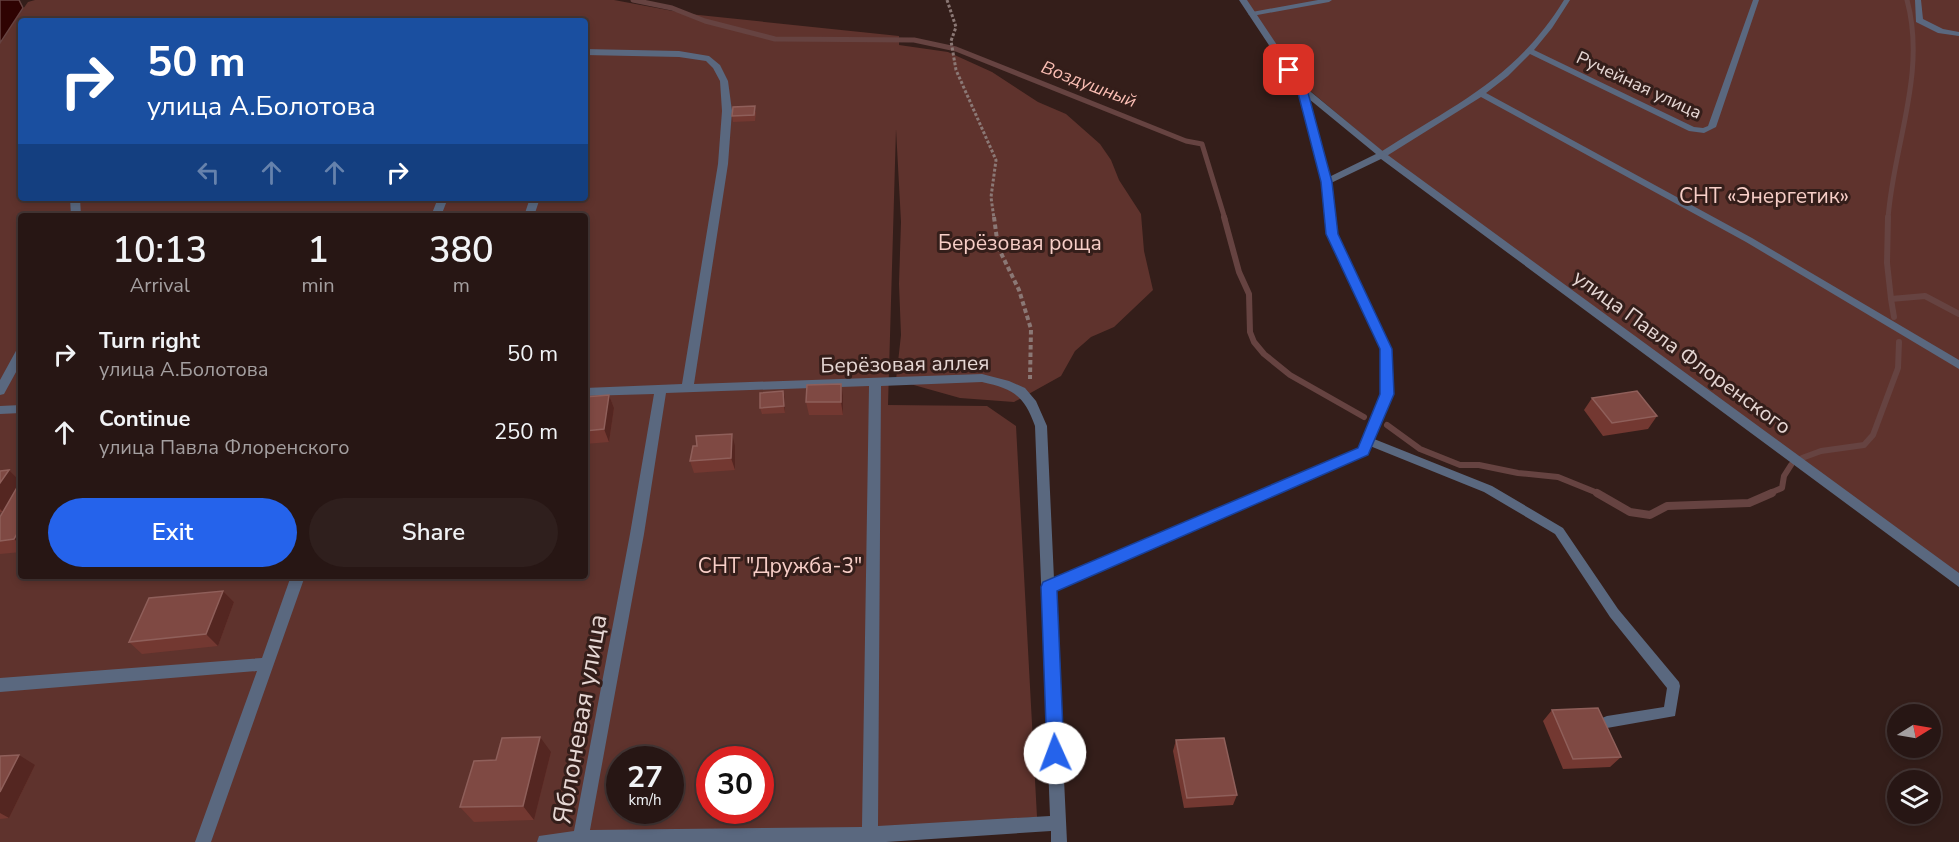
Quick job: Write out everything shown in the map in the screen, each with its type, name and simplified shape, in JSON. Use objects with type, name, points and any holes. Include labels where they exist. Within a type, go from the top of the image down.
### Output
[{"type":"street","name":"улица Павла Флоренского","points":[[1244,0],[1302,89],[1382,155],[1959,580]]},
{"type":"street","points":[[588,52],[679,54],[709,59],[717,67],[724,81],[727,111],[723,164],[687,389]]},
{"type":"street","name":"улица Павла Флоренского","points":[[1302,89],[1326,182],[1332,234],[1386,349],[1387,394],[1369,441]]},
{"type":"street","points":[[1326,182],[1382,155]]},
{"type":"street","points":[[0,391],[18,358]]},
{"type":"street","name":"Берёзовая аллея","points":[[588,392],[982,378],[1014,385],[1034,404]]},
{"type":"street","points":[[870,835],[875,382]]},
{"type":"street","name":"Яблоневая улица","points":[[661,390],[637,534],[580,838],[870,835],[1058,824]]},
{"type":"street","points":[[1034,404],[1041,426],[1059,842]]},
{"type":"street","points":[[0,410],[18,409]]},
{"type":"street","points":[[1049,587],[1363,451],[1369,441]]},
{"type":"street","points":[[203,842],[297,579]]},
{"type":"street","points":[[0,685],[265,664]]},
{"type":"street","points":[[545,842],[580,838]]},
{"type":"lane","points":[[1252,14],[1329,0]]},
{"type":"lane","points":[[1382,155],[1416,131],[1481,94],[1530,51],[1567,0]]},
{"type":"lane","name":"Ручейная улица","points":[[1530,51],[1692,129],[1704,131],[1712,127],[1756,0]]},
{"type":"lane","points":[[1918,0],[1919,20],[1941,31],[1959,34]]},
{"type":"lane","points":[[1481,94],[1739,235],[1959,366]]},
{"type":"lane","points":[[1369,441],[1488,489],[1560,531],[1614,614],[1674,686],[1670,712],[1607,722]]},
{"type":"path","points":[[946,0],[956,27],[951,41],[958,76],[996,160],[990,197],[998,247],[1019,290],[1031,329],[1030,381],[1034,404]]},
{"type":"green space","name":"СНТ \"Дружба-3\"","points":[[35,0],[614,0],[689,14],[899,36],[899,45],[948,52],[992,72],[1038,102],[1066,114],[1100,144],[1111,160],[1119,180],[1141,214],[1144,251],[1153,290],[1114,327],[1091,337],[1075,351],[1061,376],[1014,402],[960,398],[896,380],[901,335],[899,284],[901,222],[896,129],[888,405],[987,406],[1016,426],[1037,817],[683,842],[0,842],[0,41],[28,2]]},
{"type":"green space","name":"СНТ «Энергетик»","points":[[1244,0],[1959,0],[1959,586],[1433,194],[1302,84]]},
{"type":"shaded area","points":[[0,0],[19,0],[23,8],[0,43]]},
{"type":"building","points":[[755,106],[754,115],[732,116],[733,107]]},
{"type":"building","points":[[841,384],[841,402],[806,402],[807,385]]},
{"type":"building","points":[[783,391],[784,406],[760,408],[760,393]]},
{"type":"building","points":[[1637,391],[1657,416],[1612,423],[1592,398]]},
{"type":"building","points":[[609,395],[604,429],[588,431],[588,397]]},
{"type":"building","points":[[732,434],[731,458],[690,461],[693,446],[697,446],[696,436]]},
{"type":"building","points":[[9,470],[0,483],[0,471]]},
{"type":"building","points":[[18,486],[18,532],[14,539],[0,541],[0,517]]},
{"type":"building","points":[[223,591],[206,634],[129,642],[149,598]]},
{"type":"building","points":[[1598,708],[1621,757],[1573,759],[1552,710]]},
{"type":"building","points":[[540,737],[523,806],[460,807],[474,761],[496,760],[502,738]]},
{"type":"building","points":[[1224,738],[1237,795],[1187,798],[1176,740]]},
{"type":"building","points":[[19,755],[0,792],[0,756]]},
{"type":"waterway","name":"Воздушный","points":[[633,0],[672,8],[705,21],[775,39],[914,40],[956,49],[1186,141],[1202,144],[1225,219]]},
{"type":"waterway","points":[[1888,219],[1911,82],[1912,27],[1907,0]]},
{"type":"waterway","name":"Воздушный","points":[[1224,217],[1239,272],[1249,294],[1250,332],[1254,342],[1264,354],[1290,375],[1364,417]]},
{"type":"waterway","points":[[1888,217],[1887,263],[1891,299]]},
{"type":"waterway","name":"Воздушный","points":[[1891,299],[1925,296],[1959,314]]},
{"type":"waterway","name":"Воздушный","points":[[1891,299],[1894,317]]},
{"type":"waterway","name":"Воздушный","points":[[1802,458],[1821,451],[1864,445],[1873,435],[1898,368],[1899,342]]},
{"type":"waterway","name":"Воздушный","points":[[1387,425],[1420,449],[1460,465],[1479,465],[1518,473],[1558,477],[1600,494]]},
{"type":"waterway","name":"Воздушный","points":[[1768,494],[1782,488],[1784,476],[1791,465]]},
{"type":"waterway","name":"Воздушный","points":[[1597,493],[1630,512],[1650,515],[1667,506],[1749,503],[1772,493]]},
{"type":"route","points":[[1055,753],[1049,587],[1363,451],[1387,394],[1386,349],[1332,234],[1326,182],[1302,89],[1289,70]]},
{"type":"park label","name":"Берёзовая роща","points":[[1020,243]]}]
